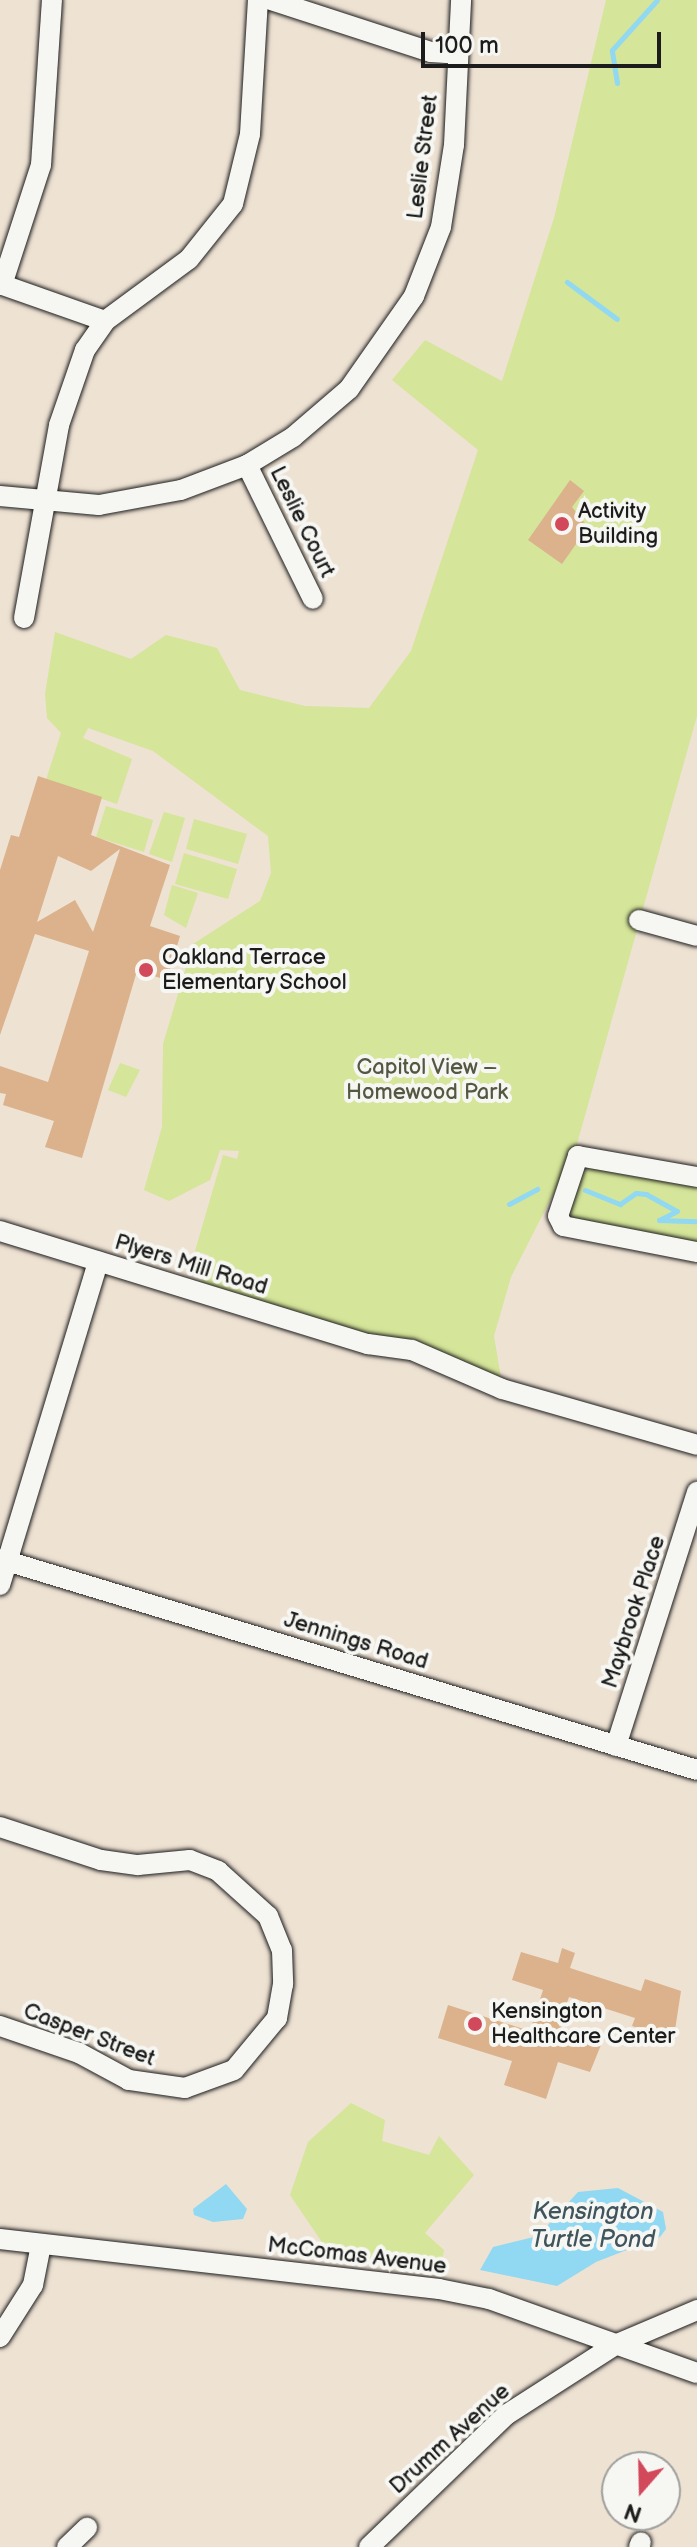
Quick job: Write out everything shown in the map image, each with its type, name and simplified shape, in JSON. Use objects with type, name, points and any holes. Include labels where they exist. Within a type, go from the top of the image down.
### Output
[{"type":"street","points":[[52,0],[41,165],[1,284],[105,321]]},
{"type":"street","points":[[24,618],[43,503],[70,380],[105,321],[189,259],[233,204],[250,134],[258,0]]},
{"type":"street","points":[[271,0],[402,43],[458,54]]},
{"type":"street","name":"Leslie Street","points":[[0,496],[43,503],[138,500],[247,465],[293,437],[349,389],[414,296],[441,227],[461,0]]},
{"type":"street","name":"Leslie Court","points":[[247,465],[313,599]]},
{"type":"street","points":[[639,920],[697,936]]},
{"type":"street","points":[[697,1177],[578,1156],[558,1216],[563,1226],[697,1252]]},
{"type":"street","name":"Plyers Mill Road","points":[[0,1231],[368,1344],[407,1363],[449,1369],[697,1445]]},
{"type":"street","points":[[0,1585],[4,1560],[98,1262]]},
{"type":"street","name":"Maybrook Place","points":[[616,1746],[697,1492]]},
{"type":"street","name":"Jennings Road","points":[[4,1560],[697,1770]]},
{"type":"street","name":"Casper Street","points":[[0,1827],[101,1860],[138,1865],[190,1860],[218,1871],[268,1916],[282,1950],[277,2018],[234,2070],[185,2088],[142,2083],[0,2026]]},
{"type":"street","name":"McComas Avenue","points":[[0,2239],[439,2289],[489,2299],[697,2373]]},
{"type":"street","points":[[0,2337],[33,2285],[41,2245]]},
{"type":"street","name":"Drumm Avenue","points":[[369,2547],[506,2415],[615,2345],[697,2310]]},
{"type":"street","points":[[67,2547],[87,2528]]},
{"type":"green space","name":"Capitol View – Homewood Park","points":[[606,0],[697,0],[697,716],[575,1151],[511,1277],[494,1336],[502,1384],[198,1292],[209,1255],[195,1251],[223,1155],[237,1159],[239,1151],[220,1150],[210,1180],[169,1201],[144,1190],[162,1127],[163,1044],[193,944],[260,901],[271,873],[268,836],[153,751],[88,728],[83,738],[132,759],[117,804],[46,780],[61,733],[47,718],[45,694],[55,632],[131,659],[166,635],[217,648],[240,690],[305,706],[369,708],[411,651],[478,450],[392,380],[425,340],[502,381],[554,218]]},
{"type":"green space","points":[[106,806],[153,820],[144,852],[96,837]]},
{"type":"green space","points":[[164,812],[185,818],[172,862],[149,854]]},
{"type":"green space","points":[[194,819],[247,834],[238,864],[186,849]]},
{"type":"green space","points":[[184,853],[237,869],[228,899],[175,884]]},
{"type":"green space","points":[[172,885],[198,893],[186,928],[164,915]]},
{"type":"green space","points":[[120,1063],[140,1070],[126,1097],[108,1090]]},
{"type":"green space","points":[[598,1166],[697,1183],[697,1243],[573,1218],[568,1210],[582,1172]]},
{"type":"green space","points":[[351,2103],[385,2120],[382,2141],[429,2155],[439,2136],[474,2175],[425,2233],[444,2250],[441,2268],[332,2257],[290,2195],[308,2142]]},
{"type":"water","points":[[226,2184],[247,2209],[243,2219],[213,2222],[194,2215],[193,2209]]},
{"type":"water","name":"Kensington Turtle Pond","points":[[618,2188],[663,2212],[666,2229],[660,2237],[596,2262],[557,2286],[480,2270],[493,2247],[538,2236],[578,2192]]},
{"type":"building","name":"Activity Building","points":[[570,480],[584,491],[572,507],[588,527],[562,564],[528,540]]},
{"type":"building","name":"Oakland Terrace Elementary School","points":[[38,776],[102,797],[91,835],[170,865],[150,926],[180,936],[167,980],[137,971],[82,1158],[45,1147],[54,1121],[3,1105],[6,1094],[0,1093],[0,1066],[48,1082],[89,951],[35,934],[0,1035],[0,870],[11,835],[19,837]],"holes":[[[120,849],[93,932],[75,900],[37,922],[58,856],[91,871]]]},
{"type":"building","name":"Kensington Healthcare Center","points":[[562,1948],[575,1953],[570,1968],[641,1991],[645,1979],[681,1991],[675,2030],[667,2027],[665,2036],[632,2026],[635,2018],[569,1997],[559,2026],[603,2040],[590,2072],[558,2062],[546,2099],[504,2085],[512,2061],[438,2038],[448,2005],[530,2031],[543,1990],[512,1980],[521,1952],[558,1963]]},
{"type":"waterway","points":[[617,83],[612,50],[657,0]]},
{"type":"waterway","points":[[567,282],[617,319]]},
{"type":"waterway","points":[[509,1204],[537,1189]]},
{"type":"waterway","points":[[585,1190],[620,1204],[636,1193],[646,1194],[677,1211],[659,1220],[697,1221]]},
{"type":"place","name":"Activity Building","points":[[562,524]]},
{"type":"place","name":"Oakland Terrace Elementary School","points":[[146,970]]},
{"type":"place","name":"Kensington Healthcare Center","points":[[475,2024]]}]
